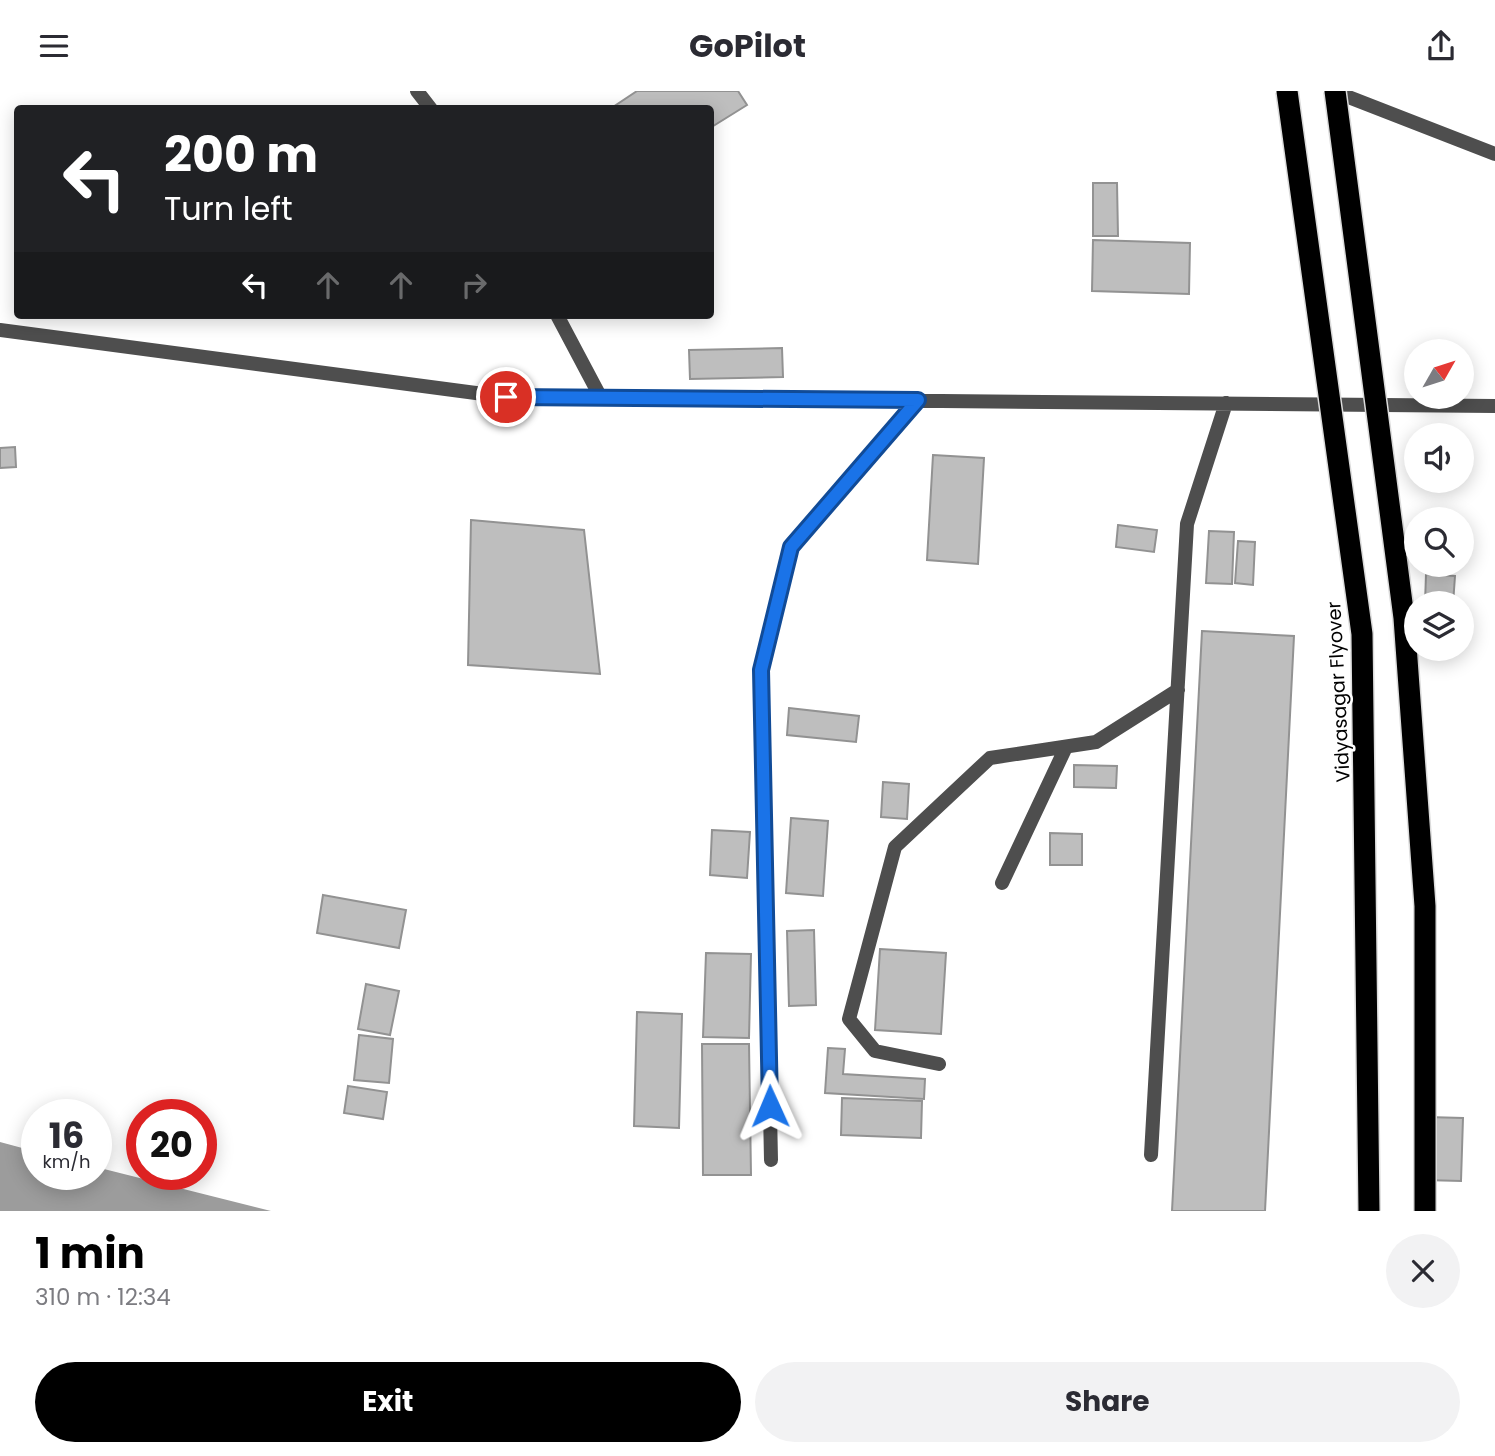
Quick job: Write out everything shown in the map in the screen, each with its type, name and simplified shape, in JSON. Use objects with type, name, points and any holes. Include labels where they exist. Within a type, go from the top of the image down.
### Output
[{"type":"highway","name":"Vidyasagar Flyover","points":[[1287,91],[1362,634],[1369,1211]]},
{"type":"highway","points":[[1334,91],[1404,618],[1425,906],[1425,1211]]},
{"type":"street","points":[[416,91],[428,105]]},
{"type":"street","points":[[1334,91],[1495,154]]},
{"type":"street","points":[[559,319],[601,398]]},
{"type":"street","points":[[0,330],[506,397],[1495,406]]},
{"type":"street","points":[[771,1160],[761,670],[791,547],[918,400]]},
{"type":"street","points":[[1151,1155],[1187,524],[1226,403]]},
{"type":"street","points":[[939,1064],[875,1051],[849,1019],[895,847],[990,758],[1096,742],[1178,690]]},
{"type":"street","points":[[1002,883],[1066,747]]},
{"type":"shaded area","points":[[0,1142],[21,1148],[21,1190],[112,1190],[112,1171],[126,1175],[126,1190],[187,1190],[271,1211],[0,1211]]},
{"type":"building","points":[[637,91],[738,91],[747,105],[714,126],[714,105],[616,105]]},
{"type":"building","points":[[1093,183],[1117,183],[1118,236],[1093,236]]},
{"type":"building","points":[[1093,240],[1190,243],[1189,294],[1092,291]]},
{"type":"building","points":[[782,348],[783,377],[690,379],[689,350]]},
{"type":"building","points":[[15,447],[16,467],[0,468],[0,448]]},
{"type":"building","points":[[933,455],[984,458],[978,564],[927,560]]},
{"type":"building","points":[[471,520],[584,530],[600,674],[468,665]]},
{"type":"building","points":[[1118,525],[1157,530],[1154,552],[1116,547]]},
{"type":"building","points":[[1209,531],[1234,532],[1232,584],[1206,583]]},
{"type":"building","points":[[1238,541],[1255,542],[1253,585],[1235,583]]},
{"type":"building","points":[[1426,577],[1455,577],[1454,591],[1425,591]]},
{"type":"building","points":[[1202,631],[1294,636],[1265,1211],[1172,1211]]},
{"type":"building","points":[[789,708],[859,716],[856,742],[787,735]]},
{"type":"building","points":[[1074,765],[1117,766],[1116,788],[1074,787]]},
{"type":"building","points":[[883,782],[909,784],[907,819],[881,817]]},
{"type":"building","points":[[791,818],[828,821],[823,896],[786,893]]},
{"type":"building","points":[[712,830],[750,832],[747,878],[710,875]]},
{"type":"building","points":[[1050,833],[1082,834],[1082,865],[1050,865]]},
{"type":"building","points":[[323,895],[406,910],[399,948],[317,933]]},
{"type":"building","points":[[814,930],[816,1005],[789,1006],[787,931]]},
{"type":"building","points":[[880,949],[946,953],[941,1034],[875,1030]]},
{"type":"building","points":[[706,953],[751,954],[749,1038],[703,1037]]},
{"type":"building","points":[[366,984],[399,991],[390,1035],[358,1029]]},
{"type":"building","points":[[637,1012],[682,1014],[679,1128],[634,1126]]},
{"type":"building","points":[[359,1035],[393,1039],[389,1083],[354,1080]]},
{"type":"building","points":[[702,1044],[749,1044],[751,1175],[703,1175]]},
{"type":"building","points":[[828,1048],[845,1049],[843,1074],[925,1079],[924,1099],[825,1093]]},
{"type":"building","points":[[348,1086],[387,1092],[383,1119],[344,1113]]},
{"type":"building","points":[[842,1098],[922,1101],[921,1138],[841,1135]]},
{"type":"building","points":[[1427,1117],[1463,1118],[1461,1181],[1425,1180]]},
{"type":"route","points":[[506,397],[918,400],[791,547],[761,670],[770,1106]]}]
